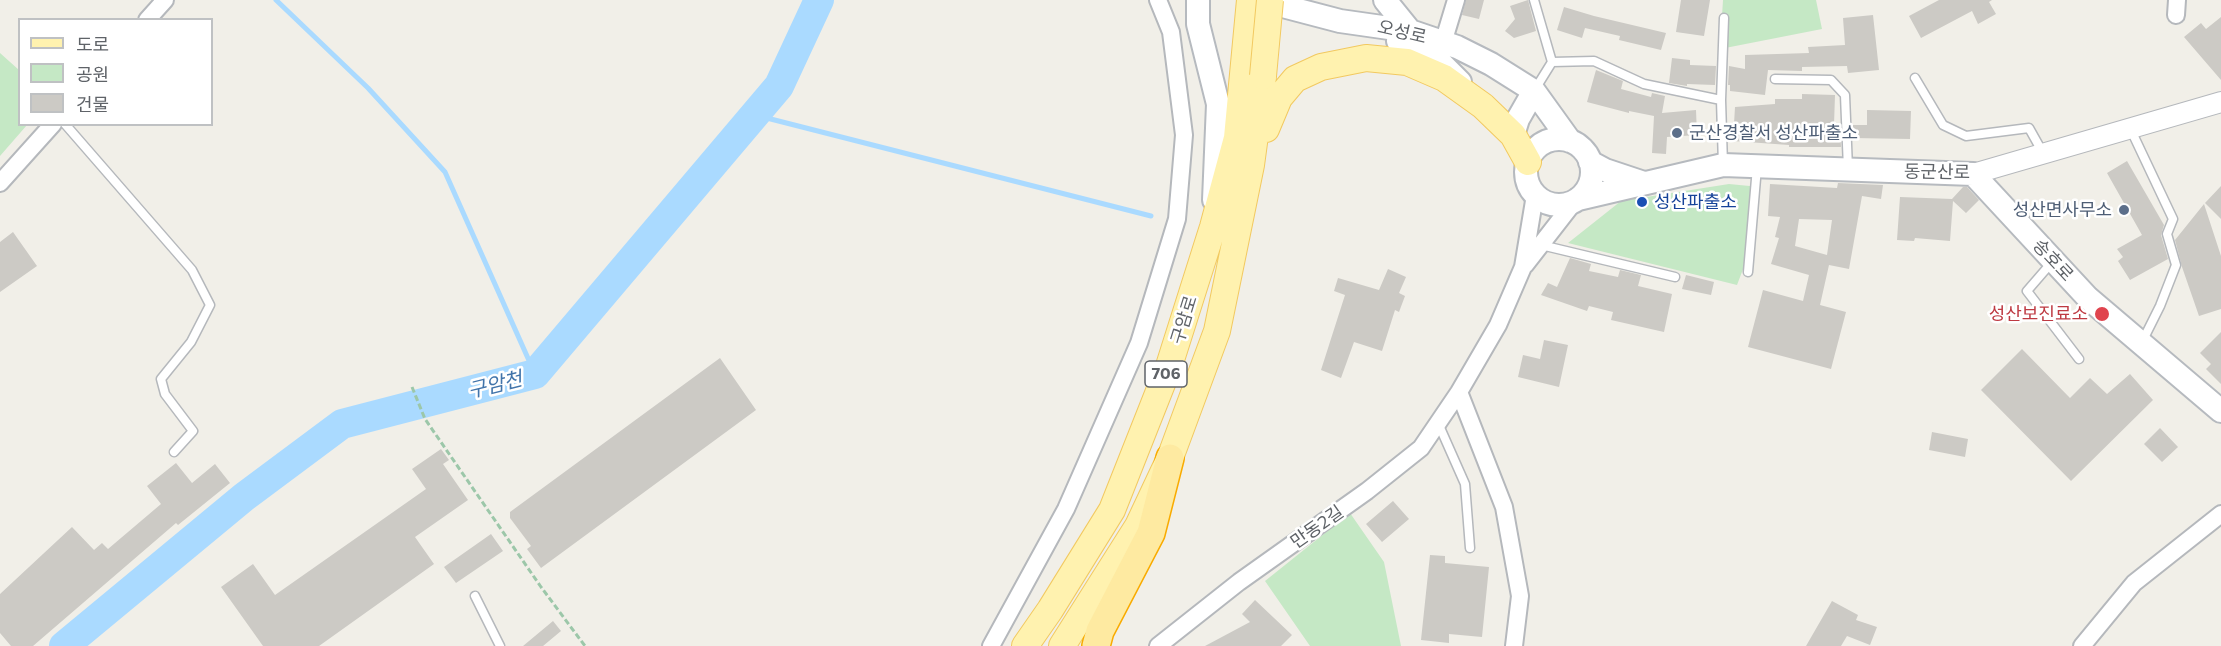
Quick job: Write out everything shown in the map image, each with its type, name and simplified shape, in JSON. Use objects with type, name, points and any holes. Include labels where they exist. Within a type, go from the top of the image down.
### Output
[{"type":"highway","points":[[1096,646],[1100,631],[1151,533],[1170,458]]},
{"type":"main road","points":[[1198,0],[1198,24],[1218,104],[1213,226]]},
{"type":"main road","name":"구암로","points":[[1062,646],[1138,526],[1170,458],[1217,331],[1251,165],[1253,76],[1250,0]]},
{"type":"main road","name":"오성로","points":[[1260,0],[1340,21],[1410,31],[1457,47],[1491,64],[1534,91]]},
{"type":"main road","name":"구암로","points":[[1025,646],[1112,510],[1169,366],[1213,226],[1253,76],[1270,0]]},
{"type":"main road","points":[[1385,0],[1410,31]]},
{"type":"main road","points":[[1340,21],[1418,48],[1443,65],[1513,135],[1528,162]]},
{"type":"main road","points":[[1251,165],[1279,98],[1294,80],[1321,67],[1366,58],[1407,63],[1444,78],[1484,106]]},
{"type":"main road","points":[[1513,135],[1518,119],[1534,91],[1570,141],[1586,153],[1592,172],[1590,183],[1585,192],[1576,200],[1560,205],[1546,203],[1535,195],[1528,185],[1526,174],[1532,153],[1540,145],[1560,139],[1570,141]]},
{"type":"main road","points":[[1590,162],[1605,170],[1645,184]]},
{"type":"main road","name":"동군산로","points":[[1576,200],[1723,165],[1973,174]]},
{"type":"main road","name":"송호로","points":[[1973,174],[2088,298],[2221,411]]},
{"type":"street","points":[[149,18],[165,0]]},
{"type":"street","points":[[991,646],[1066,509],[1135,354],[1177,219],[1184,135],[1171,32],[1158,0]]},
{"type":"street","points":[[1443,43],[1456,0]]},
{"type":"street","name":"동군산로","points":[[1973,174],[2220,104]]},
{"type":"street","points":[[0,183],[51,126]]},
{"type":"street","points":[[1523,267],[1535,195]]},
{"type":"street","points":[[1523,267],[1576,200]]},
{"type":"street","name":"만동2길","points":[[1158,646],[1239,582],[1367,491],[1421,448],[1459,392],[1498,325],[1523,267]]},
{"type":"street","points":[[1459,392],[1503,507],[1520,596],[1514,646]]},
{"type":"street","points":[[2082,646],[2134,583],[2221,514]]},
{"type":"lane","points":[[1534,0],[1552,62],[1534,91]]},
{"type":"lane","points":[[1723,165],[1721,100],[1724,18]]},
{"type":"lane","points":[[1552,62],[1575,60],[1594,62],[1644,84],[1721,100]]},
{"type":"lane","points":[[1915,78],[1943,125],[1966,136],[2029,128],[2043,154]]},
{"type":"lane","points":[[1775,79],[1831,80],[1845,95],[1848,170]]},
{"type":"lane","points":[[67,126],[192,270],[210,304],[191,342],[161,379],[165,394],[193,431],[174,452]]},
{"type":"lane","points":[[2130,128],[2174,219],[2167,234],[2176,265],[2142,344]]},
{"type":"lane","points":[[1748,272],[1757,166]]},
{"type":"lane","points":[[1540,244],[1676,277]]},
{"type":"lane","points":[[2054,261],[2027,291],[2079,359]]},
{"type":"lane","points":[[1438,422],[1464,484],[1470,548]]},
{"type":"lane","points":[[475,596],[500,646]]},
{"type":"path","points":[[412,387],[425,419],[585,646]]},
{"type":"green space","points":[[1723,0],[1816,0],[1822,29],[1720,49]]},
{"type":"green space","points":[[0,53],[18,69],[18,126],[26,126],[0,156]]},
{"type":"green space","points":[[1729,184],[1760,187],[1756,235],[1737,285],[1568,243],[1621,201]]},
{"type":"green space","points":[[1350,513],[1384,562],[1401,646],[1310,646],[1265,581]]},
{"type":"building","points":[[1466,0],[1484,0],[1479,19],[1462,15]]},
{"type":"building","points":[[1528,0],[1536,31],[1514,38],[1505,31],[1515,19],[1510,6]]},
{"type":"building","points":[[1681,0],[1710,0],[1704,36],[1676,32]]},
{"type":"building","points":[[1939,0],[1992,0],[1989,2],[1996,14],[1978,24],[1972,11],[1921,38],[1909,16]]},
{"type":"building","points":[[1564,7],[1666,33],[1661,50],[1619,40],[1620,36],[1585,28],[1582,38],[1557,30]]},
{"type":"building","points":[[1873,15],[1879,70],[1848,73],[1847,66],[1802,67],[1802,71],[1768,70],[1765,95],[1730,91],[1729,66],[1745,69],[1745,55],[1809,53],[1808,47],[1845,45],[1843,18]]},
{"type":"building","points":[[2221,17],[2221,80],[2184,37],[2201,23],[2206,29]]},
{"type":"building","points":[[1672,58],[1690,60],[1690,65],[1716,66],[1715,85],[1687,84],[1687,86],[1669,83]]},
{"type":"building","points":[[1596,70],[1623,81],[1621,89],[1651,97],[1652,93],[1665,96],[1662,113],[1696,110],[1697,135],[1667,137],[1666,154],[1652,153],[1654,116],[1629,111],[1629,113],[1587,102]]},
{"type":"building","points":[[1802,94],[1835,95],[1834,125],[1840,125],[1841,147],[1789,147],[1789,145],[1733,141],[1735,107],[1775,104],[1775,99],[1802,99]]},
{"type":"building","points":[[1867,110],[1911,111],[1910,139],[1853,138],[1853,125],[1867,125]]},
{"type":"building","points":[[2127,161],[2164,225],[2161,235],[2168,259],[2130,280],[2118,261],[2123,257],[2117,249],[2142,235],[2107,173]]},
{"type":"building","points":[[1838,183],[1883,185],[1881,199],[1862,196],[1849,269],[1829,265],[1820,305],[1846,312],[1831,369],[1748,347],[1763,290],[1803,301],[1809,275],[1771,264],[1779,238],[1775,237],[1780,217],[1768,216],[1770,184],[1837,188]],"holes":[[[1799,219],[1832,220],[1827,255],[1795,246]]]},
{"type":"building","points":[[2221,186],[2221,219],[2205,203]]},
{"type":"building","points":[[1963,187],[1967,187],[1979,200],[1966,213],[1953,201],[1950,241],[1915,238],[1914,241],[1897,240],[1900,197],[1952,199]]},
{"type":"building","points":[[2204,204],[2221,256],[2221,309],[2199,316],[2175,240]]},
{"type":"building","points":[[13,232],[37,266],[0,292],[0,242]]},
{"type":"building","points":[[1570,258],[1591,264],[1589,271],[1618,277],[1620,270],[1641,275],[1638,286],[1672,294],[1664,332],[1611,320],[1613,312],[1589,306],[1587,311],[1541,295],[1548,283],[1557,287]]},
{"type":"building","points":[[1388,269],[1406,277],[1399,293],[1405,296],[1399,312],[1395,310],[1382,351],[1354,342],[1341,378],[1321,370],[1345,295],[1334,291],[1338,278],[1379,290]]},
{"type":"building","points":[[1686,275],[1714,282],[1711,295],[1682,289]]},
{"type":"building","points":[[2221,332],[2221,384],[2206,369],[2211,364],[2200,353]]},
{"type":"building","points":[[1544,340],[1568,345],[1559,387],[1518,377],[1523,355],[1540,359]]},
{"type":"building","points":[[2022,349],[2070,398],[2090,378],[2107,394],[2130,374],[2153,400],[2071,481],[1981,390]]},
{"type":"building","points":[[720,358],[756,410],[541,568],[527,549],[531,546],[510,518],[510,512]]},
{"type":"building","points":[[2160,428],[2178,447],[2162,462],[2144,444]]},
{"type":"building","points":[[1932,432],[1968,439],[1965,457],[1929,450]]},
{"type":"building","points":[[441,449],[449,460],[443,464],[468,500],[415,537],[434,564],[319,646],[263,646],[221,587],[253,564],[275,595],[426,489],[412,469]]},
{"type":"building","points":[[176,463],[192,483],[215,464],[230,483],[178,525],[176,523],[33,646],[11,646],[0,633],[0,594],[72,527],[94,550],[102,543],[108,549],[161,504],[147,486]]},
{"type":"building","points":[[1393,501],[1409,519],[1382,542],[1366,524]]},
{"type":"building","points":[[491,534],[503,551],[456,583],[444,567]]},
{"type":"building","points":[[1430,555],[1445,556],[1445,563],[1489,567],[1482,637],[1449,634],[1449,643],[1421,640]]},
{"type":"building","points":[[1255,600],[1292,635],[1281,646],[1205,646],[1250,622],[1242,614]]},
{"type":"building","points":[[1832,601],[1858,615],[1856,620],[1877,627],[1870,645],[1847,636],[1841,646],[1806,646]]},
{"type":"building","points":[[553,621],[561,631],[543,646],[523,646]]},
{"type":"waterway","points":[[276,0],[368,88],[445,172],[535,374]]},
{"type":"waterway","name":"구암천","points":[[64,646],[244,497],[342,424],[535,374],[779,86],[819,0]]},
{"type":"waterway","points":[[755,115],[1151,216]]},
{"type":"place","name":"군산경찰서 성산파출소","points":[[1677,133]]},
{"type":"place","name":"성산파출소","points":[[1642,202]]},
{"type":"place","name":"성산면사무소","points":[[2124,210]]},
{"type":"place","name":"성산보진료소","points":[[2102,314]]}]
